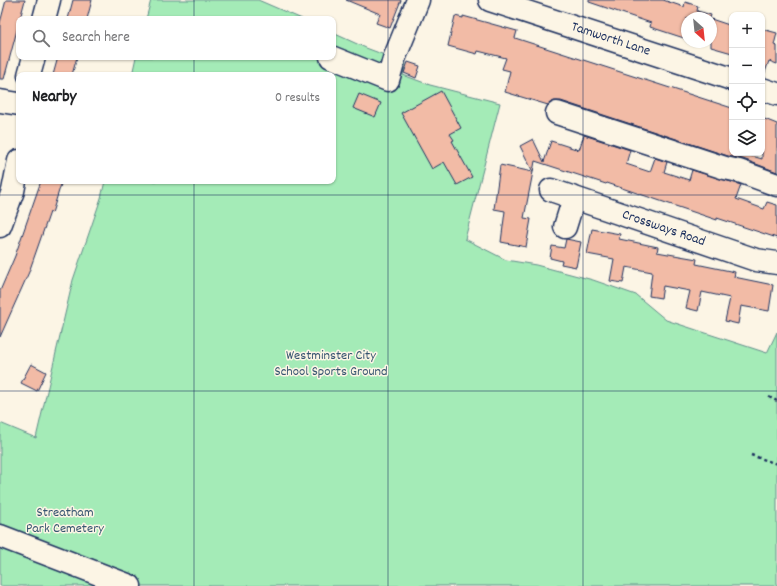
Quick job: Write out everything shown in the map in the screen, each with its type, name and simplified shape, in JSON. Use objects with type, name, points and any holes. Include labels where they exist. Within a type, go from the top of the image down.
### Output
[{"type":"street","points":[[45,16],[49,0]]},
{"type":"street","points":[[336,59],[388,80],[394,59],[418,0]]},
{"type":"street","name":"Tamworth Lane","points":[[490,0],[729,78]]},
{"type":"street","points":[[30,72],[33,60]]},
{"type":"street","points":[[765,90],[777,94]]},
{"type":"street","points":[[0,101],[16,104]]},
{"type":"street","points":[[557,113],[739,171],[777,185]]},
{"type":"street","points":[[0,225],[13,190],[16,176]]},
{"type":"street","name":"Crossways Road","points":[[550,190],[756,260],[777,263]]},
{"type":"street","points":[[565,227],[574,198]]},
{"type":"street","points":[[0,536],[130,586]]},
{"type":"path","points":[[769,397],[777,401]]},
{"type":"path","points":[[751,455],[777,464]]},
{"type":"green space","points":[[151,0],[258,0],[295,16],[147,16]]},
{"type":"green space","name":"Westminster City School Sports Ground","points":[[336,34],[366,48],[406,63],[403,75],[430,85],[500,103],[465,239],[506,260],[536,265],[593,280],[636,295],[666,320],[767,353],[777,332],[777,586],[0,586],[0,423],[36,438],[73,280],[101,198],[104,184],[336,184],[336,72],[133,72],[135,60],[336,60]]},
{"type":"building","points":[[6,0],[25,0],[21,16],[16,16],[16,34],[4,79],[0,79],[0,23]]},
{"type":"building","points":[[73,0],[92,0],[88,16],[69,16]]},
{"type":"building","points":[[346,0],[401,0],[390,28],[376,23],[380,14]]},
{"type":"building","points":[[589,0],[663,0],[684,7],[685,2],[698,6],[697,11],[700,12],[681,12],[681,37],[650,27],[651,23],[589,2]]},
{"type":"building","points":[[455,16],[463,18],[463,16],[517,31],[515,38],[729,107],[729,156],[752,156],[762,159],[762,156],[765,156],[765,119],[777,124],[777,172],[743,159],[728,156],[561,101],[554,101],[548,105],[505,92],[510,71],[502,69],[506,58],[478,51],[477,54],[448,46]]},
{"type":"building","points":[[717,21],[729,25],[729,52],[714,48],[717,48]]},
{"type":"building","points":[[765,30],[777,33],[774,45],[777,46],[777,64],[769,61],[765,72]]},
{"type":"building","points":[[57,60],[76,60],[73,72],[54,72]]},
{"type":"building","points":[[408,62],[420,66],[416,78],[404,73]]},
{"type":"building","points":[[441,91],[461,128],[450,134],[454,140],[452,141],[472,177],[457,185],[444,162],[432,169],[401,113]]},
{"type":"building","points":[[359,94],[381,103],[375,117],[353,108]]},
{"type":"building","points":[[584,135],[630,150],[626,164],[650,172],[655,158],[667,162],[664,172],[689,180],[692,170],[741,185],[736,199],[764,209],[767,202],[777,205],[777,238],[535,161],[533,172],[520,146],[533,139],[544,162],[551,141],[579,150]]},
{"type":"building","points":[[500,165],[533,172],[524,218],[531,219],[526,247],[501,242],[505,211],[494,209]]},
{"type":"building","points":[[40,184],[61,184],[52,213],[50,212],[29,272],[0,337],[0,291],[15,256]]},
{"type":"building","points":[[592,229],[620,234],[619,239],[658,247],[657,252],[697,259],[696,264],[735,272],[734,277],[773,285],[769,311],[741,306],[738,324],[725,321],[730,298],[702,292],[698,311],[686,308],[690,291],[663,286],[661,298],[649,296],[652,272],[626,267],[623,283],[610,281],[614,259],[587,254]]},
{"type":"building","points":[[566,239],[581,242],[576,267],[561,264],[562,261],[550,258],[552,246],[564,248]]},
{"type":"building","points":[[31,364],[46,372],[37,391],[21,383]]},
{"type":"park label","name":"Streatham Park Cemetery","points":[[65,522]]}]
